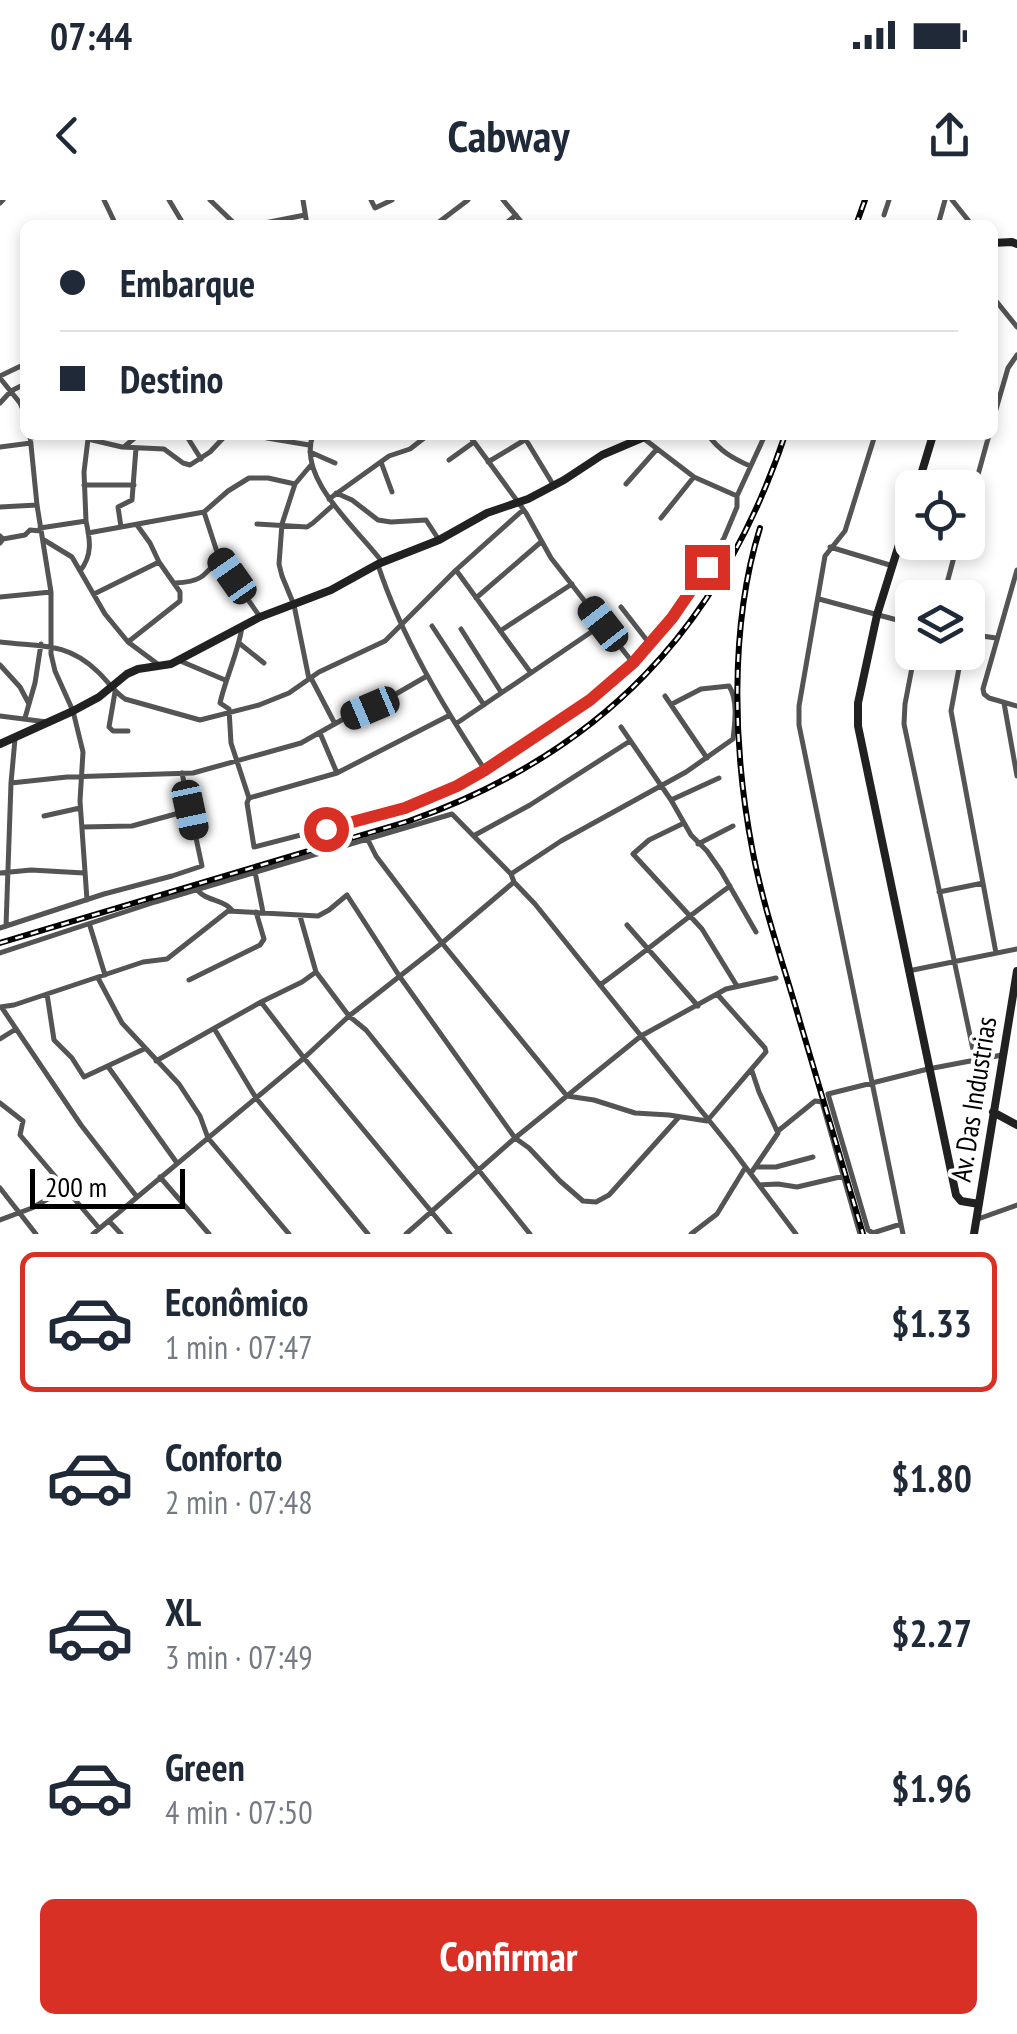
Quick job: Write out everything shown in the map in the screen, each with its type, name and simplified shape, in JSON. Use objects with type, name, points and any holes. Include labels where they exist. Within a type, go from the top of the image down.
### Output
[{"type":"street","points":[[210,200],[221,203]]},
{"type":"street","points":[[303,200],[306,220]]},
{"type":"street","points":[[371,200],[375,208],[392,200]]},
{"type":"street","points":[[442,220],[468,200]]},
{"type":"street","points":[[503,200],[520,220]]},
{"type":"street","points":[[884,215],[889,200]]},
{"type":"street","points":[[949,200],[967,220]]},
{"type":"street","points":[[280,220],[305,215]]},
{"type":"street","points":[[510,220],[516,215]]},
{"type":"street","points":[[998,303],[1017,327]]},
{"type":"street","points":[[998,402],[1008,368],[1017,356]]},
{"type":"street","points":[[0,377],[20,406]]},
{"type":"street","points":[[0,402],[20,386]]},
{"type":"street","points":[[0,447],[26,440]]},
{"type":"street","points":[[30,440],[36,505],[51,592],[50,645],[55,671],[74,711],[83,752],[80,808],[88,900]]},
{"type":"street","points":[[80,570],[90,549],[84,485],[88,440]]},
{"type":"street","points":[[99,440],[124,447],[164,449],[186,464],[201,459],[221,440]]},
{"type":"street","points":[[124,447],[132,440]]},
{"type":"street","points":[[189,440],[201,459]]},
{"type":"street","points":[[275,440],[309,448],[335,462]]},
{"type":"street","points":[[311,440],[311,465],[330,502],[380,563],[391,602],[427,676],[485,770]]},
{"type":"street","points":[[257,524],[310,525],[336,494],[389,456],[422,440]]},
{"type":"street","points":[[488,462],[521,440]]},
{"type":"street","points":[[529,440],[554,486]]},
{"type":"street","points":[[0,642],[50,645],[79,656],[113,690],[134,702],[194,720],[229,713],[290,693],[328,667],[386,642],[520,507],[602,454],[635,440]]},
{"type":"street","points":[[648,440],[694,477],[738,496]]},
{"type":"street","points":[[713,440],[730,457],[750,466]]},
{"type":"street","points":[[242,627],[220,703],[228,706],[235,762],[249,798],[256,847],[405,808],[485,770],[602,691],[633,663],[672,618],[724,538],[763,440]]},
{"type":"street","points":[[873,440],[845,531],[825,556],[798,726],[904,1234]]},
{"type":"street","points":[[922,470],[931,440]]},
{"type":"street","points":[[979,470],[988,440]]},
{"type":"street","points":[[449,460],[474,442],[541,542],[633,663]]},
{"type":"street","points":[[121,527],[118,507],[132,500],[136,448]]},
{"type":"street","points":[[626,484],[657,448]]},
{"type":"street","points":[[381,462],[392,492]]},
{"type":"street","points":[[311,465],[295,484],[282,524],[280,569],[294,604],[310,678],[334,724]]},
{"type":"street","points":[[661,518],[694,477]]},
{"type":"street","points":[[88,533],[204,512],[244,480],[268,478],[295,484]]},
{"type":"street","points":[[84,485],[134,485]]},
{"type":"street","points":[[336,494],[352,500],[378,520],[426,520],[439,540]]},
{"type":"street","points":[[0,507],[36,505]]},
{"type":"street","points":[[0,744],[113,690],[127,674],[178,660],[260,618],[439,540],[487,513],[520,507]]},
{"type":"street","points":[[204,512],[220,558],[260,618]]},
{"type":"street","points":[[1,539],[86,520]]},
{"type":"street","points":[[128,642],[180,601],[175,583],[136,525]]},
{"type":"street","points":[[43,539],[72,557],[101,609],[128,642],[161,666]]},
{"type":"street","points":[[476,598],[541,542]]},
{"type":"street","points":[[830,547],[893,566]]},
{"type":"street","points":[[175,583],[202,578],[220,558]]},
{"type":"street","points":[[895,559],[877,615],[858,703],[858,726],[956,1196],[961,1202],[980,1204]]},
{"type":"street","points":[[94,594],[159,562]]},
{"type":"street","points":[[456,570],[531,673]]},
{"type":"street","points":[[1017,570],[983,689],[989,698],[1017,706]]},
{"type":"street","points":[[500,631],[572,584]]},
{"type":"street","points":[[0,597],[51,592]]},
{"type":"street","points":[[819,599],[895,620]]},
{"type":"street","points":[[621,607],[649,643]]},
{"type":"street","points":[[456,724],[603,624]]},
{"type":"street","points":[[432,626],[484,705]]},
{"type":"street","points":[[460,629],[501,692]]},
{"type":"street","points":[[985,636],[996,638]]},
{"type":"street","points":[[239,643],[264,663]]},
{"type":"street","points":[[25,718],[36,683],[41,644]]},
{"type":"street","points":[[178,660],[225,680]]},
{"type":"street","points":[[0,665],[18,684],[29,704]]},
{"type":"street","points":[[912,670],[904,724],[975,1059]]},
{"type":"street","points":[[958,670],[950,711],[996,953]]},
{"type":"street","points":[[11,782],[182,773],[235,762],[300,743],[427,676]]},
{"type":"street","points":[[511,874],[538,854],[707,758],[733,739],[732,689],[727,685],[701,689],[672,704]]},
{"type":"street","points":[[113,690],[109,728],[128,731]]},
{"type":"street","points":[[665,696],[707,758]]},
{"type":"street","points":[[1004,703],[1017,776]]},
{"type":"street","points":[[249,798],[337,773],[450,715]]},
{"type":"street","points":[[0,716],[47,722]]},
{"type":"street","points":[[621,727],[730,886],[756,932]]},
{"type":"street","points":[[320,733],[337,773]]},
{"type":"street","points":[[15,736],[3,927],[202,866],[182,773]]},
{"type":"street","points":[[475,835],[530,805],[630,740]]},
{"type":"street","points":[[671,800],[719,778]]},
{"type":"street","points":[[44,816],[80,808]]},
{"type":"street","points":[[82,826],[132,826],[190,810]]},
{"type":"street","points":[[0,954],[448,813],[511,874],[796,1234]]},
{"type":"street","points":[[684,824],[650,840],[633,854],[702,929],[738,986]]},
{"type":"street","points":[[698,844],[733,826]]},
{"type":"street","points":[[367,838],[376,856],[442,943],[567,1096],[636,1113],[707,1121]]},
{"type":"street","points":[[4,872],[84,873]]},
{"type":"street","points":[[189,980],[260,945],[264,939],[256,872]]},
{"type":"street","points":[[93,1234],[304,1058],[348,1016],[514,882]]},
{"type":"street","points":[[939,892],[983,883]]},
{"type":"street","points":[[600,985],[730,886]]},
{"type":"street","points":[[198,889],[201,895],[232,910]]},
{"type":"street","points":[[136,1198],[0,1007],[143,962],[167,960],[232,910],[318,916],[349,895],[400,977],[515,1138],[586,1202],[596,1202],[609,1194],[679,1116]]},
{"type":"street","points":[[300,915],[316,972],[348,1016],[366,1030],[530,1234]]},
{"type":"street","points":[[627,924],[698,1006]]},
{"type":"street","points":[[90,925],[102,977],[122,1024],[190,1099],[208,1138],[289,1234]]},
{"type":"street","points":[[908,971],[1017,950]]},
{"type":"street","name":"Av. Das Industrias","points":[[976,1228],[1002,1055],[1012,1027],[1017,971]]},
{"type":"street","points":[[156,1061],[316,972]]},
{"type":"street","points":[[406,1234],[515,1138],[641,1036],[726,988],[776,978]]},
{"type":"street","points":[[47,994],[54,1040],[84,1077],[144,1049]]},
{"type":"street","points":[[707,1121],[766,1052],[717,994]]},
{"type":"street","points":[[261,1002],[450,1234]]},
{"type":"street","points":[[0,1038],[16,1029]]},
{"type":"street","points":[[215,1030],[256,1098],[368,1234]]},
{"type":"street","points":[[901,1224],[873,1233],[868,1230],[829,1093],[928,1068],[1002,1055]]},
{"type":"street","points":[[108,1066],[176,1163]]},
{"type":"street","points":[[752,1070],[778,1131]]},
{"type":"street","points":[[751,1174],[778,1131],[815,1102],[822,1102],[860,1234]]},
{"type":"street","points":[[0,1103],[22,1121],[20,1136],[100,1228]]},
{"type":"street","points":[[993,1112],[1017,1125]]},
{"type":"street","points":[[755,1166],[776,1167],[813,1157]]},
{"type":"street","points":[[691,1234],[717,1214],[746,1167]]},
{"type":"street","points":[[759,1184],[797,1187],[844,1176]]},
{"type":"street","points":[[160,1178],[209,1234]]},
{"type":"street","points":[[0,1188],[36,1234]]},
{"type":"street","points":[[0,1220],[67,1188]]},
{"type":"street","points":[[976,1228],[1016,1207]]},
{"type":"street","points":[[110,1221],[120,1234]]},
{"type":"railway","points":[[858,220],[865,200]]},
{"type":"railway","points":[[0,943],[409,821],[478,793],[540,759],[596,720],[645,675],[688,624],[726,567],[758,504],[783,440]]},
{"type":"railway","points":[[760,528],[750,566],[739,647],[738,731],[746,814],[768,917],[863,1234]]},
{"type":"route","points":[[326,829],[405,808],[457,786],[590,700],[633,663],[672,618],[707,567]]}]
